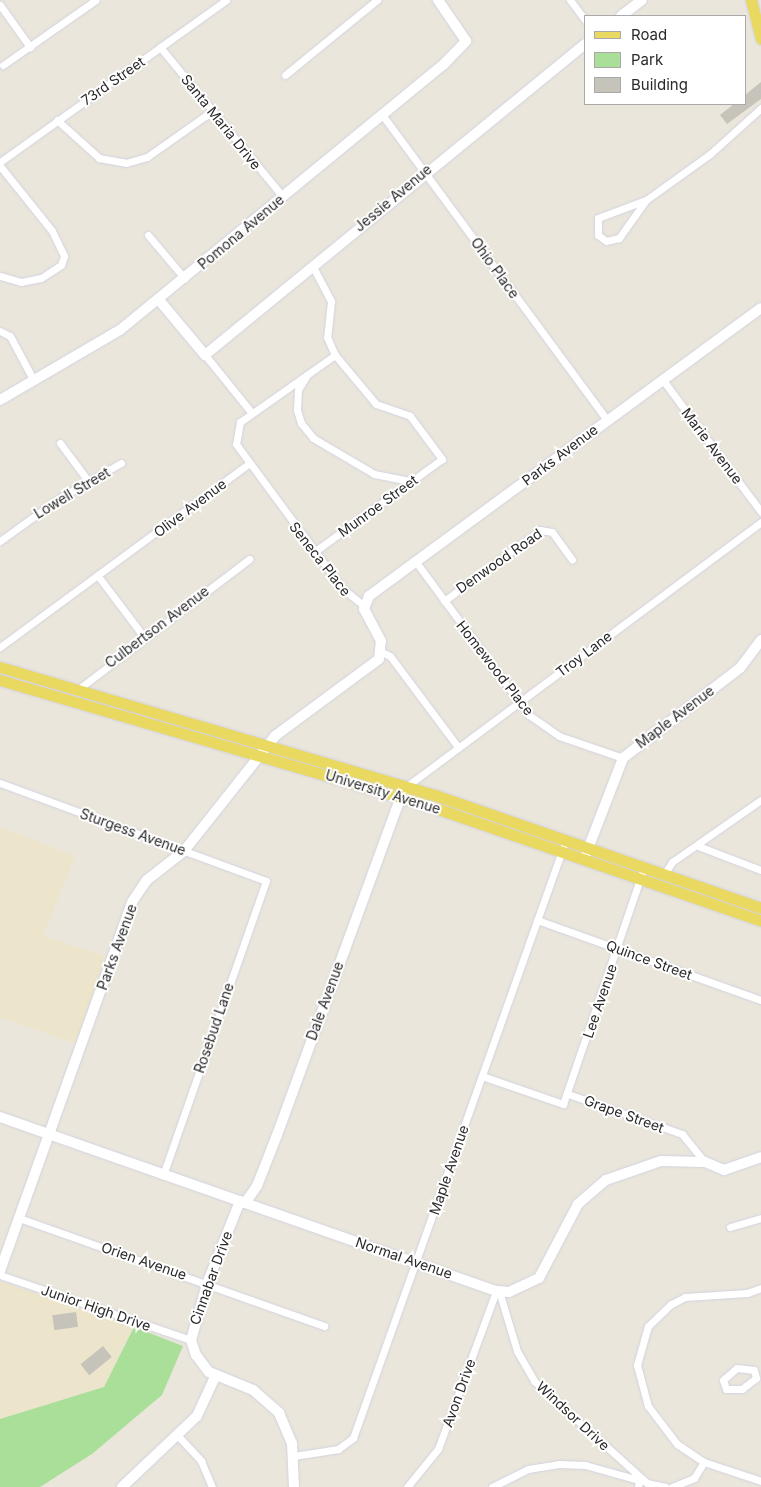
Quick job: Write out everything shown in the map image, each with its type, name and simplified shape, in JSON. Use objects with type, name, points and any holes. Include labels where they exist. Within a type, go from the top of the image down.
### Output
[{"type":"main road","points":[[751,0],[761,39]]},
{"type":"main road","name":"University Avenue","points":[[0,667],[269,744],[407,786],[761,908]]},
{"type":"main road","name":"University Avenue","points":[[0,680],[398,796],[561,854],[761,921]]},
{"type":"street","points":[[3,65],[96,0]]},
{"type":"street","name":"73rd Street","points":[[0,162],[226,0]]},
{"type":"street","points":[[285,75],[377,0]]},
{"type":"street","name":"Pomona Avenue","points":[[0,400],[109,338],[159,300],[383,116],[466,41],[438,0]]},
{"type":"street","points":[[570,0],[584,19]]},
{"type":"street","points":[[622,15],[642,0]]},
{"type":"street","points":[[0,5],[30,47]]},
{"type":"street","name":"Jessie Avenue","points":[[205,355],[424,172],[584,45]]},
{"type":"street","name":"Santa Maria Drive","points":[[160,47],[282,198]]},
{"type":"street","points":[[646,200],[619,238],[606,241],[598,235],[598,218],[646,200],[710,154],[761,108]]},
{"type":"street","points":[[57,120],[98,158],[126,163],[147,157],[212,111]]},
{"type":"street","name":"Ohio Place","points":[[383,116],[607,420]]},
{"type":"street","points":[[0,166],[63,248],[61,265],[41,278],[21,282],[0,276]]},
{"type":"street","points":[[148,236],[185,278]]},
{"type":"street","points":[[248,464],[236,444],[236,433],[240,422],[308,372],[335,355],[327,338],[331,301],[312,265]]},
{"type":"street","points":[[159,300],[252,412]]},
{"type":"street","name":"Parks Avenue","points":[[364,606],[369,596],[761,308]]},
{"type":"street","points":[[0,331],[10,336],[34,381]]},
{"type":"street","name":"Munroe Street","points":[[314,552],[442,459],[410,416],[376,404],[335,355]]},
{"type":"street","points":[[308,372],[298,390],[297,406],[306,431],[326,448],[374,474],[411,481]]},
{"type":"street","name":"Marie Avenue","points":[[662,380],[761,512]]},
{"type":"street","points":[[60,443],[89,482]]},
{"type":"street","name":"Lowell Street","points":[[0,541],[61,497],[121,463]]},
{"type":"street","name":"Seneca Place","points":[[248,464],[314,552],[353,600],[364,606],[365,615],[381,641],[382,652],[390,656],[458,747]]},
{"type":"street","name":"Olive Avenue","points":[[0,647],[248,464]]},
{"type":"street","name":"Troy Lane","points":[[407,786],[761,522]]},
{"type":"street","name":"Denwood Road","points":[[444,600],[540,530],[552,532],[572,560]]},
{"type":"street","name":"Culbertson Avenue","points":[[72,700],[77,689],[249,559]]},
{"type":"street","name":"Homewood Place","points":[[416,562],[518,702],[554,734],[624,758]]},
{"type":"street","points":[[98,576],[144,637]]},
{"type":"street","name":"Maple Avenue","points":[[584,861],[624,758],[743,666],[761,640]]},
{"type":"street","name":"Parks Avenue","points":[[0,1271],[132,902],[148,880],[184,850],[258,754],[379,659],[382,652]]},
{"type":"street","name":"Sturgess Avenue","points":[[0,783],[266,881]]},
{"type":"street","points":[[398,796],[407,786]]},
{"type":"street","name":"Dale Avenue","points":[[243,1202],[257,1186],[277,1135],[398,796]]},
{"type":"street","points":[[660,886],[672,862],[698,846],[761,800]]},
{"type":"street","name":"Maple Avenue","points":[[294,1456],[338,1449],[353,1438],[565,842]]},
{"type":"street","points":[[698,846],[761,870]]},
{"type":"street","name":"Lee Avenue","points":[[568,1094],[644,868]]},
{"type":"street","name":"Rosebud Lane","points":[[163,1174],[266,881]]},
{"type":"street","name":"Quince Street","points":[[537,920],[761,1000]]},
{"type":"street","name":"Grape Street","points":[[482,1076],[563,1104],[568,1094],[682,1134],[705,1162]]},
{"type":"street","name":"Normal Avenue","points":[[0,1117],[497,1291],[527,1287],[539,1278],[572,1214],[606,1180],[661,1161],[705,1162],[724,1170],[761,1157]]},
{"type":"street","name":"Cinnabar Drive","points":[[243,1202],[207,1284],[191,1340],[199,1361],[215,1377],[253,1390],[273,1406],[287,1427],[294,1456],[294,1487]]},
{"type":"street","name":"Orien Avenue","points":[[19,1218],[324,1326]]},
{"type":"street","points":[[730,1227],[761,1218]]},
{"type":"street","name":"Junior High Drive","points":[[0,1275],[191,1340]]},
{"type":"street","points":[[761,1288],[746,1293],[678,1300],[653,1320],[641,1341],[637,1365],[652,1413],[677,1444],[704,1462],[761,1481]]},
{"type":"street","name":"Windsor Drive","points":[[497,1291],[517,1351],[534,1381],[647,1483]]},
{"type":"street","name":"Avon Drive","points":[[407,1487],[438,1449],[497,1291]]},
{"type":"street","points":[[737,1368],[750,1368],[759,1374],[742,1389],[730,1390],[723,1385],[724,1376],[737,1368]]},
{"type":"street","points":[[122,1487],[179,1437],[207,1402],[215,1377]]},
{"type":"street","points":[[179,1437],[201,1461],[212,1487]]},
{"type":"street","points":[[672,1487],[694,1478],[704,1462]]},
{"type":"street","points":[[492,1487],[528,1469],[559,1464],[585,1465],[639,1483],[666,1487]]},
{"type":"shaded area","points":[[0,827],[75,856],[43,936],[105,956],[76,1044],[0,1017]]},
{"type":"shaded area","points":[[0,1281],[133,1327],[104,1387],[0,1419]]},
{"type":"green space","points":[[134,1327],[183,1346],[162,1395],[92,1454],[40,1487],[0,1487],[0,1419],[104,1387]]},
{"type":"building","points":[[761,82],[761,99],[727,124],[720,115],[733,105],[746,105],[746,94]]},
{"type":"building","points":[[76,1312],[78,1327],[54,1330],[52,1315]]},
{"type":"building","points":[[103,1346],[112,1357],[89,1375],[80,1364]]}]
